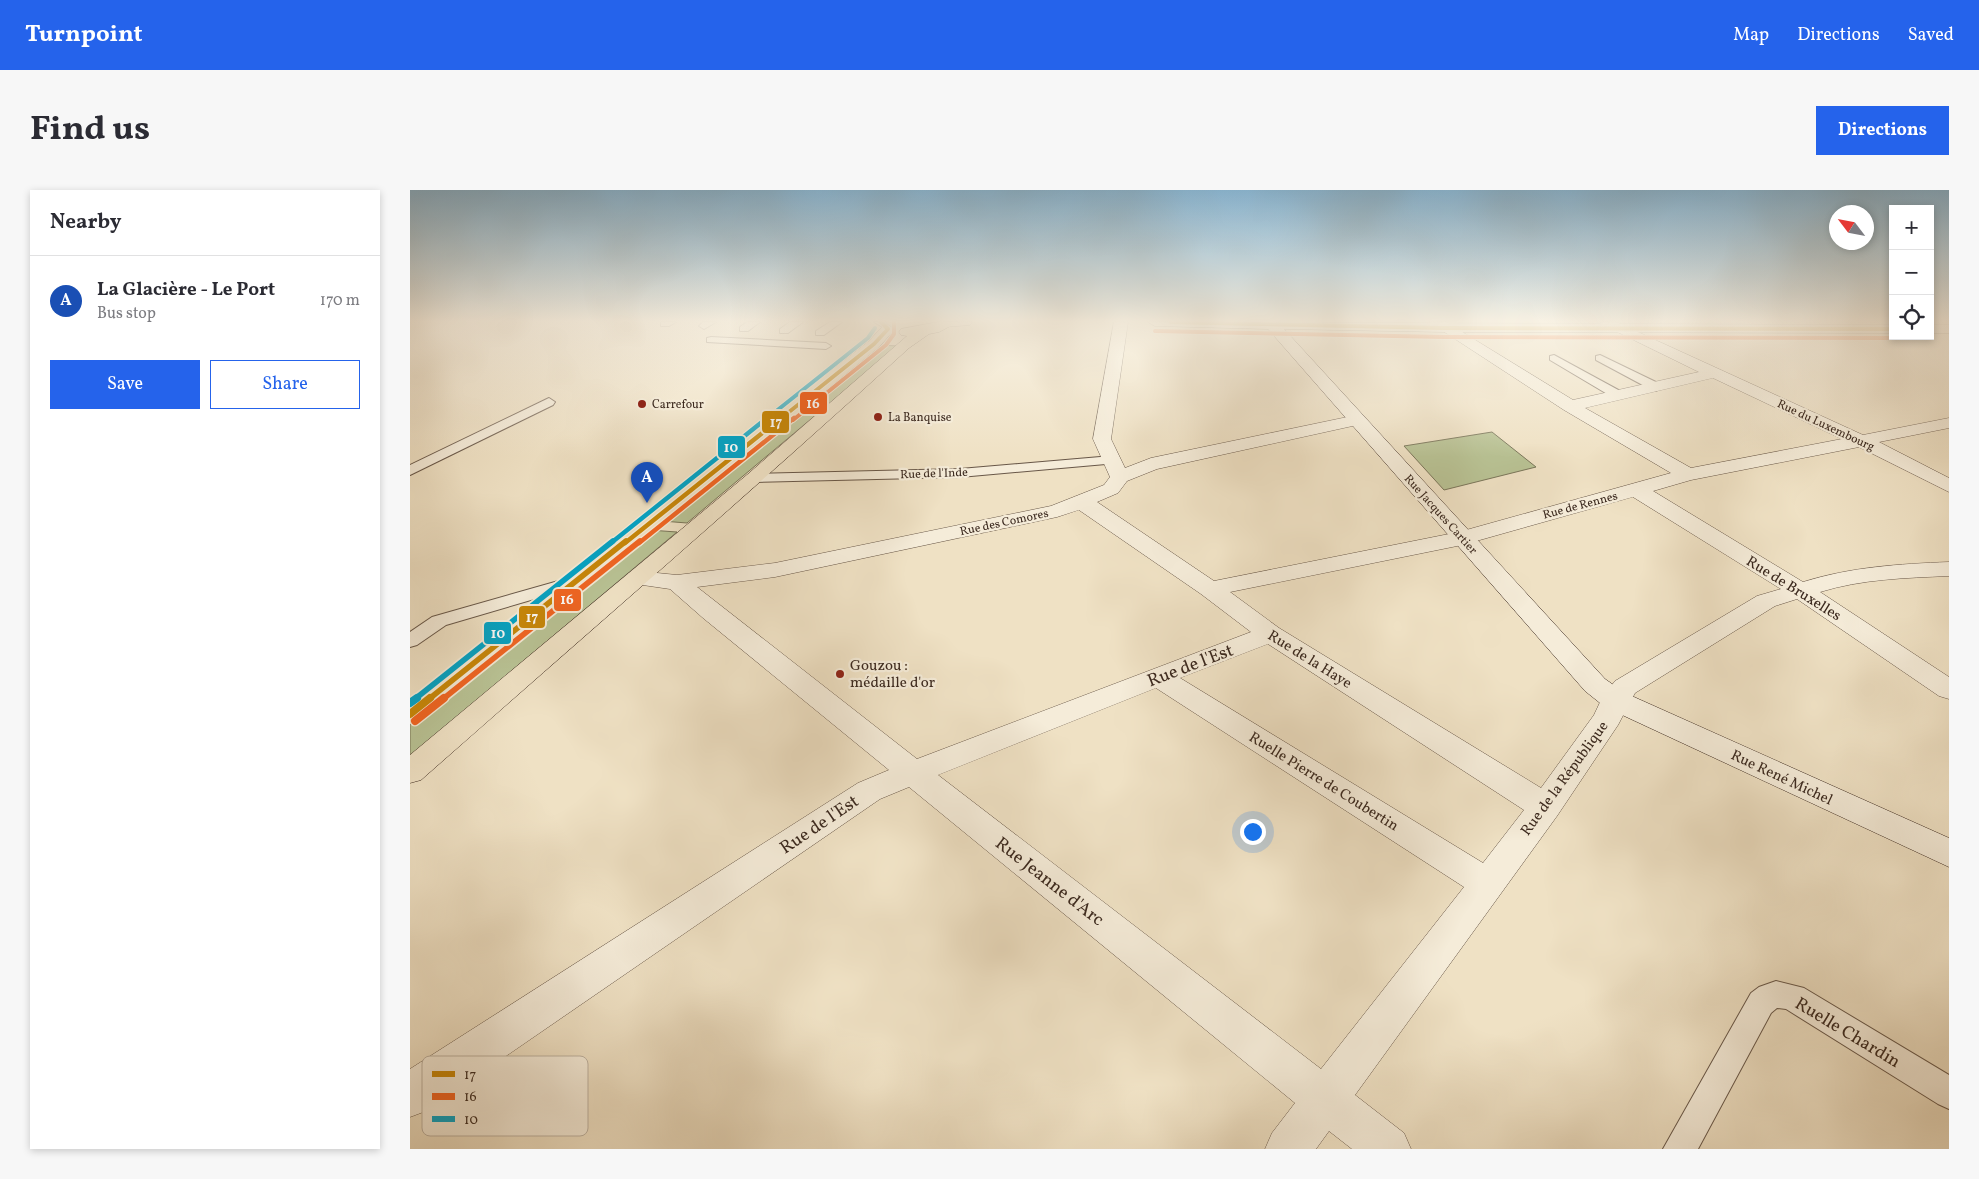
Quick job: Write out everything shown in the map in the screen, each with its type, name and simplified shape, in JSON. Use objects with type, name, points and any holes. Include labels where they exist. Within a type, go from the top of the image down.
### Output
[{"type":"main road","points":[[410,714],[841,367]]},
{"type":"main road","points":[[410,772],[755,478],[853,367]]},
{"type":"street","points":[[1114,367],[1102,439],[1116,468]]},
{"type":"street","name":"Rue Jacques Cartier","points":[[1311,367],[1595,685],[1615,700]]},
{"type":"street","points":[[1507,367],[1688,475]]},
{"type":"street","name":"Rue du Luxembourg","points":[[1702,367],[1864,442],[1949,486]]},
{"type":"street","points":[[1570,406],[1715,373]]},
{"type":"street","name":"Rue des Comores","points":[[637,578],[677,582],[774,570],[1057,511],[1111,489],[1116,468],[1151,464],[1358,420]]},
{"type":"street","name":"Rue de Rennes","points":[[1210,589],[1462,538],[1688,475],[1864,442],[1949,423]]},
{"type":"street","name":"Rue de Bruxelles","points":[[1636,490],[1800,590],[1949,690]]},
{"type":"street","name":"Rue de la Haye","points":[[1082,502],[1210,589],[1270,634],[1545,807]]},
{"type":"street","name":"Rue de la République","points":[[1288,1149],[1545,807],[1608,718],[1615,700],[1624,687],[1766,601],[1837,579],[1883,572],[1949,569]]},
{"type":"street","points":[[712,613],[722,594],[740,584],[774,570]]},
{"type":"street","name":"Rue Jeanne d'Arc","points":[[677,582],[712,613],[1388,1149]]},
{"type":"street","name":"Rue de l'Est","points":[[469,1056],[869,791],[912,772],[1270,634]]},
{"type":"street","name":"Ruelle Pierre de Coubertin","points":[[1160,678],[1487,884]]},
{"type":"street","name":"Rue René Michel","points":[[1615,700],[1949,854]]},
{"type":"street","name":"Rue de l'Est","points":[[410,1095],[422,1087]]},
{"type":"lane","points":[[1569,367],[1618,395]]},
{"type":"lane","points":[[1618,367],[1656,386]]},
{"type":"lane","points":[[410,471],[549,402]]},
{"type":"lane","name":"Rue de l'Inde","points":[[755,478],[1116,468]]},
{"type":"lane","points":[[410,641],[439,621],[577,581]]},
{"type":"lane","name":"Ruelle Chardin","points":[[1680,1149],[1761,1003],[1770,994],[1779,993],[1794,998],[1949,1093]]},
{"type":"green space","points":[[852,367],[873,367],[687,523],[662,521]]},
{"type":"green space","points":[[1492,432],[1536,467],[1444,490],[1404,446]]},
{"type":"green space","points":[[649,530],[677,532],[410,756],[410,722]]},
{"type":"transit line","name":"10","points":[[410,703],[832,367]]},
{"type":"transit line","name":"17","points":[[410,714],[845,367]]},
{"type":"transit line","name":"16","points":[[415,721],[859,367]]},
{"type":"place","name":"Carrefour","points":[[642,404]]},
{"type":"place","name":"La Banquise","points":[[878,417]]},
{"type":"place","name":"La Glacière - Le Port","points":[[647,503]]},
{"type":"place","name":"Gouzou : médaille d'or","points":[[840,674]]}]
